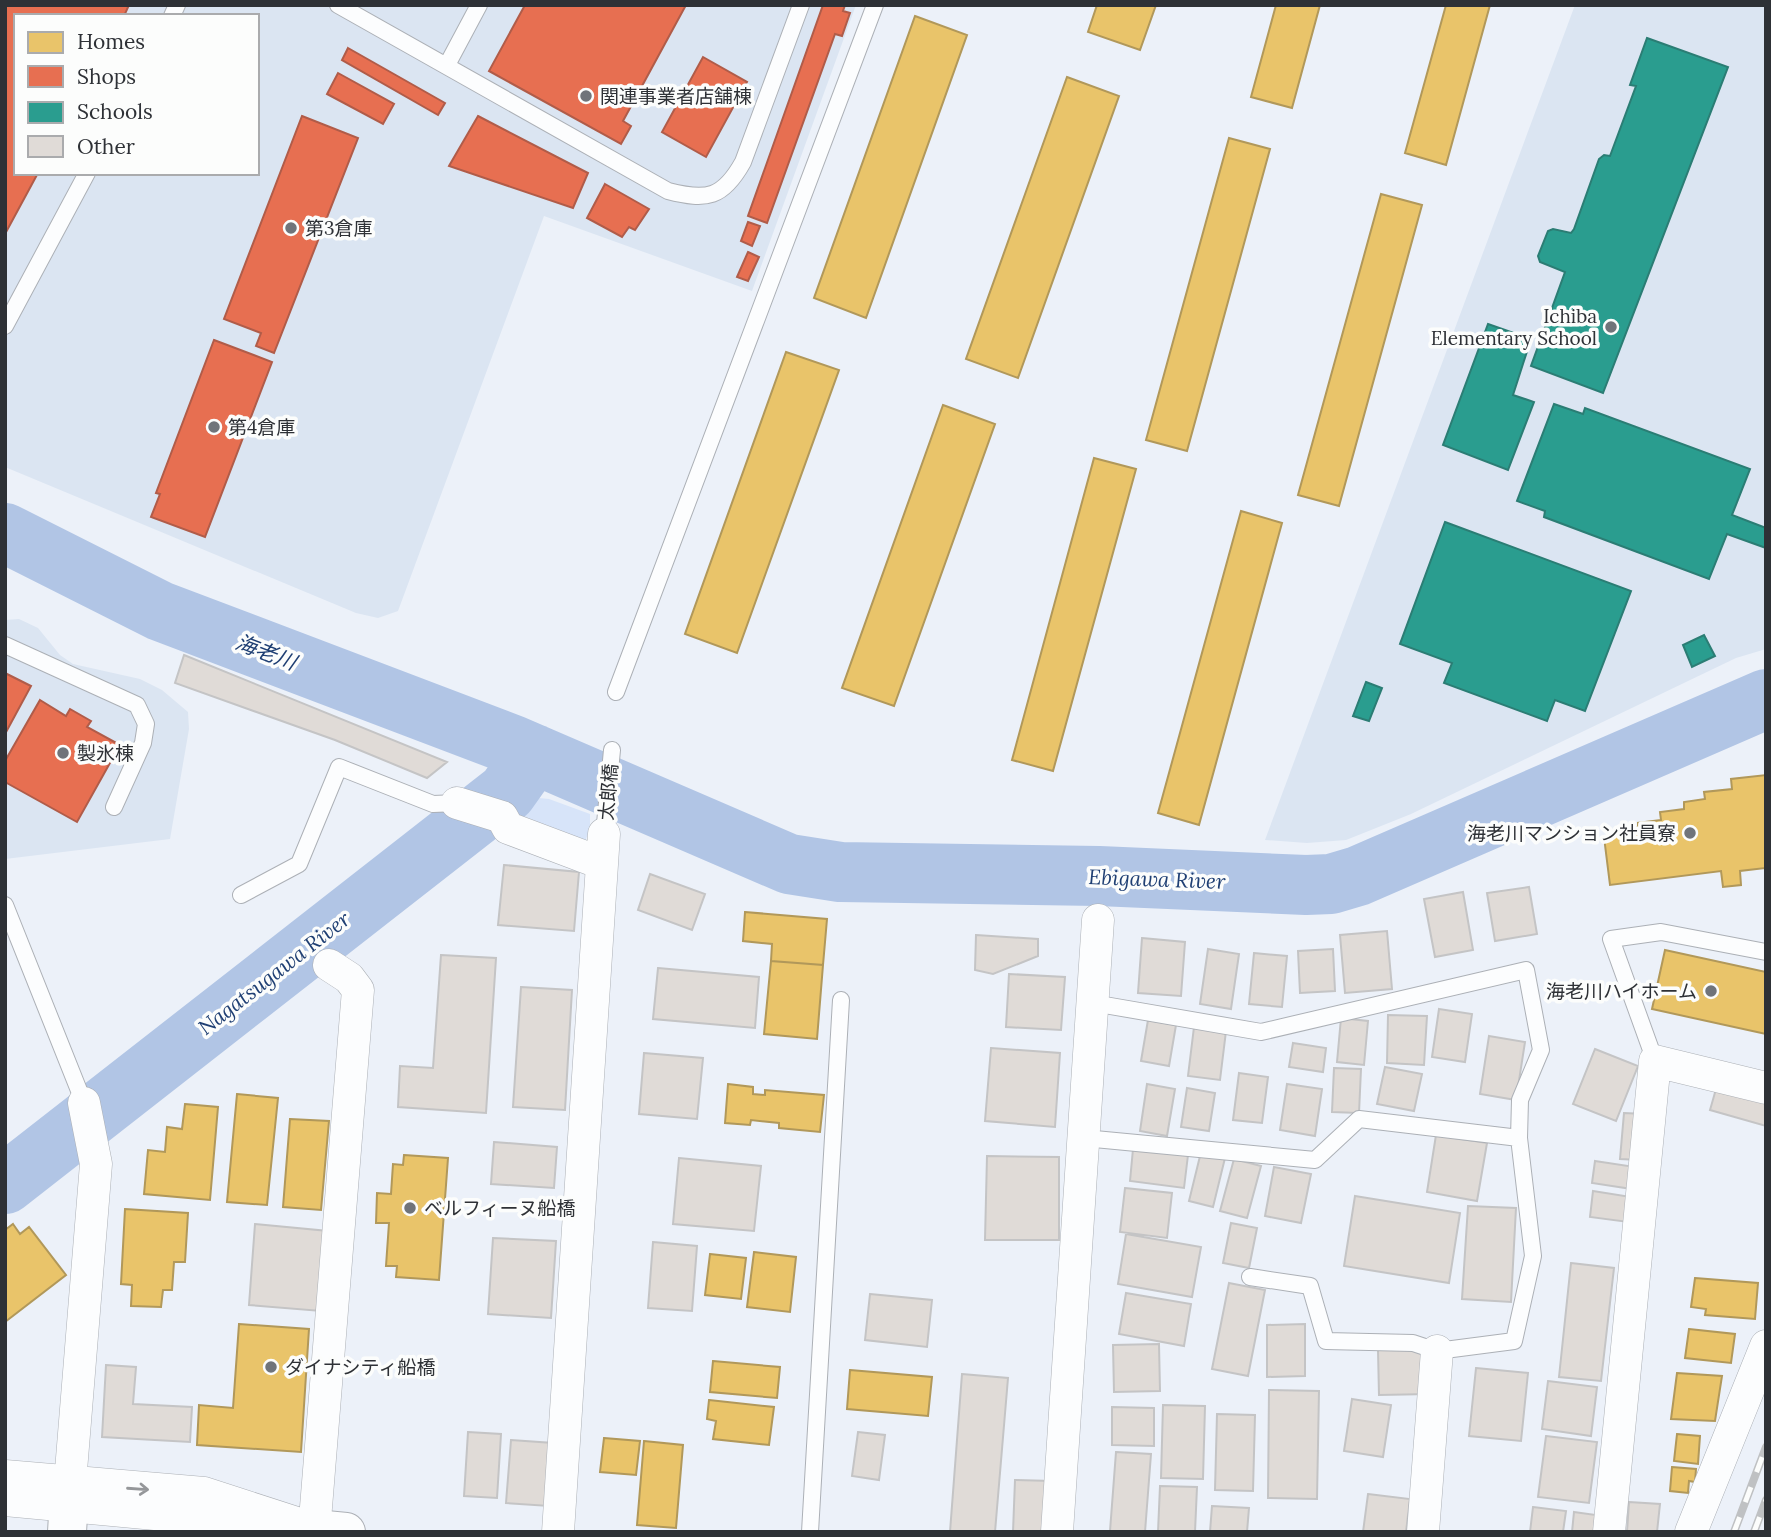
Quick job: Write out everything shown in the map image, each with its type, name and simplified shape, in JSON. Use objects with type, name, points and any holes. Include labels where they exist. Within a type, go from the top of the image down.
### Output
[{"type":"street","points":[[461,804],[502,817],[508,828],[603,848],[558,1532]]},
{"type":"street","points":[[1057,1532],[1098,920]]},
{"type":"street","points":[[5,1500],[325,1531],[358,990],[349,978],[329,965]]},
{"type":"street","points":[[1609,1532],[1655,1061],[1766,1088]]},
{"type":"street","points":[[69,1507],[96,1164],[84,1102]]},
{"type":"street","points":[[1691,1532],[1766,1346]]},
{"type":"street","points":[[1423,1532],[1437,1351]]},
{"type":"street","points":[[5,1476],[69,1507]]},
{"type":"lane","points":[[338,5],[668,191],[695,198],[719,193],[733,181],[743,162],[801,5]]},
{"type":"lane","points":[[447,65],[479,5]]},
{"type":"lane","points":[[616,692],[875,5]]},
{"type":"lane","points":[[5,327],[86,175]]},
{"type":"lane","points":[[5,645],[137,705],[146,724],[143,743],[114,807]]},
{"type":"lane","name":"太郎橋","points":[[603,848],[612,750]]},
{"type":"lane","points":[[241,895],[299,864],[339,767],[433,804],[461,804]]},
{"type":"lane","points":[[5,905],[84,1102]]},
{"type":"lane","points":[[1655,1061],[1611,939],[1661,932],[1766,952]]},
{"type":"lane","points":[[1093,1003],[1261,1032],[1526,970],[1541,1050],[1520,1100],[1519,1138],[1533,1256],[1514,1341],[1437,1351],[1413,1343],[1326,1341],[1310,1286],[1251,1277]]},
{"type":"lane","points":[[810,1532],[841,1000]]},
{"type":"lane","points":[[1084,1138],[1315,1160],[1359,1119],[1519,1138]]},
{"type":"shaded area","points":[[5,5],[856,5],[752,291],[544,216],[398,611],[378,618],[356,613],[5,467]]},
{"type":"shaded area","name":"Ichiba Elementary School","points":[[1575,5],[1766,5],[1766,649],[1736,658],[1411,814],[1346,840],[1307,843],[1265,840]]},
{"type":"shaded area","points":[[19,619],[38,628],[60,655],[73,664],[140,679],[162,690],[188,712],[189,729],[170,839],[5,859],[5,620]]},
{"type":"shaded area","points":[[529,797],[549,799],[590,814],[590,829],[583,846],[529,826],[517,807]]},
{"type":"building: Homes","points":[[1097,5],[1156,5],[1140,50],[1088,32]]},
{"type":"building: Homes","points":[[1276,5],[1320,5],[1292,108],[1251,97]]},
{"type":"building: Homes","points":[[1446,5],[1490,5],[1446,165],[1405,153]]},
{"type":"building: Homes","points":[[915,16],[967,35],[866,318],[814,298]]},
{"type":"building: Homes","points":[[1067,77],[1119,96],[1018,378],[966,359]]},
{"type":"building: Homes","points":[[1229,138],[1270,149],[1187,451],[1146,440]]},
{"type":"building: Homes","points":[[1381,194],[1422,205],[1339,506],[1298,495]]},
{"type":"building: Homes","points":[[786,352],[839,370],[737,653],[685,634]]},
{"type":"building: Homes","points":[[943,405],[995,424],[894,706],[842,688]]},
{"type":"building: Homes","points":[[1094,458],[1136,469],[1053,771],[1012,760]]},
{"type":"building: Homes","points":[[1241,511],[1282,523],[1199,825],[1158,813]]},
{"type":"building: Homes","name":"海老川マンション社員寮","points":[[1766,775],[1766,879],[1765,868],[1740,871],[1741,885],[1723,887],[1721,871],[1610,885],[1604,837],[1614,836],[1613,830],[1638,827],[1638,823],[1661,820],[1660,812],[1684,809],[1684,802],[1705,799],[1704,792],[1732,789],[1731,779]]},
{"type":"building: Homes","points":[[745,912],[827,919],[823,965],[771,961],[772,944],[743,941]]},
{"type":"building: Homes","name":"海老川ハイホーム","points":[[1665,950],[1766,972],[1766,1034],[1652,1009]]},
{"type":"building: Homes","points":[[771,961],[823,965],[817,1039],[764,1034]]},
{"type":"building: Homes","points":[[728,1084],[753,1087],[753,1094],[765,1095],[765,1090],[824,1095],[820,1132],[779,1128],[779,1123],[751,1120],[750,1125],[725,1123]]},
{"type":"building: Homes","points":[[237,1094],[278,1098],[267,1205],[227,1202]]},
{"type":"building: Homes","points":[[185,1104],[218,1107],[210,1200],[144,1194],[148,1150],[165,1152],[167,1127],[182,1129]]},
{"type":"building: Homes","points":[[290,1119],[329,1121],[321,1210],[283,1207]]},
{"type":"building: Homes","name":"ベルフィーヌ船橋","points":[[404,1155],[448,1158],[439,1280],[396,1277],[397,1266],[386,1266],[389,1223],[376,1223],[377,1193],[391,1194],[393,1164],[403,1165]]},
{"type":"building: Homes","points":[[125,1209],[188,1213],[185,1262],[174,1262],[172,1290],[163,1290],[161,1307],[131,1306],[132,1285],[121,1284]]},
{"type":"building: Homes","points":[[13,1224],[20,1234],[29,1227],[66,1275],[5,1322],[5,1230]]},
{"type":"building: Homes","points":[[754,1252],[796,1257],[790,1312],[747,1307]]},
{"type":"building: Homes","points":[[710,1254],[746,1258],[741,1299],[705,1295]]},
{"type":"building: Homes","points":[[1695,1278],[1758,1283],[1755,1319],[1705,1315],[1706,1309],[1691,1307]]},
{"type":"building: Homes","name":"ダイナシティ船橋","points":[[239,1324],[309,1329],[301,1452],[197,1445],[199,1405],[233,1408]]},
{"type":"building: Homes","points":[[1689,1329],[1735,1334],[1731,1363],[1685,1358]]},
{"type":"building: Homes","points":[[713,1361],[780,1367],[777,1398],[710,1392]]},
{"type":"building: Homes","points":[[850,1370],[932,1377],[928,1416],[847,1409]]},
{"type":"building: Homes","points":[[1677,1373],[1722,1376],[1715,1421],[1671,1419]]},
{"type":"building: Homes","points":[[709,1400],[774,1407],[769,1445],[713,1439],[716,1421],[707,1419]]},
{"type":"building: Homes","points":[[1677,1434],[1700,1436],[1698,1464],[1674,1461]]},
{"type":"building: Homes","points":[[604,1438],[640,1441],[636,1475],[600,1472]]},
{"type":"building: Homes","points":[[644,1441],[683,1445],[676,1528],[637,1525]]},
{"type":"building: Homes","points":[[1672,1467],[1696,1469],[1695,1482],[1689,1481],[1688,1493],[1670,1491]]},
{"type":"building: Shops","points":[[5,5],[129,5],[125,14],[14,14],[14,175],[37,175],[5,234]]},
{"type":"building: Shops","name":"関連事業者店舗棟","points":[[525,5],[686,5],[623,121],[631,126],[621,144],[489,71]]},
{"type":"building: Shops","points":[[823,5],[845,5],[843,11],[850,13],[842,36],[835,34],[767,223],[748,216]]},
{"type":"building: Shops","points":[[348,48],[445,103],[438,115],[342,60]]},
{"type":"building: Shops","points":[[703,57],[747,82],[706,157],[662,132]]},
{"type":"building: Shops","points":[[338,73],[394,104],[383,124],[327,94]]},
{"type":"building: Shops","name":"第3倉庫","points":[[302,116],[358,138],[274,353],[256,346],[261,333],[224,319]]},
{"type":"building: Shops","points":[[478,116],[588,173],[573,208],[449,166]]},
{"type":"building: Shops","points":[[605,184],[649,209],[635,230],[629,227],[622,237],[587,218]]},
{"type":"building: Shops","points":[[748,222],[760,226],[752,246],[741,241]]},
{"type":"building: Shops","points":[[748,252],[759,257],[748,281],[737,277]]},
{"type":"building: Shops","name":"第4倉庫","points":[[214,340],[272,362],[205,537],[151,517],[160,494],[156,493]]},
{"type":"building: Shops","points":[[5,673],[31,686],[5,734]]},
{"type":"building: Shops","name":"製氷棟","points":[[40,700],[66,716],[70,709],[91,721],[87,727],[120,745],[77,822],[5,782],[5,761]]},
{"type":"building: Schools","points":[[1647,38],[1728,67],[1603,393],[1531,366],[1565,272],[1540,262],[1538,256],[1548,231],[1553,229],[1571,233],[1574,229],[1599,159],[1604,155],[1610,156],[1636,86],[1630,85]]},
{"type":"building: Schools","points":[[1488,324],[1531,339],[1513,395],[1534,402],[1508,470],[1443,445]]},
{"type":"building: Schools","points":[[1554,404],[1583,414],[1585,408],[1750,469],[1732,515],[1766,528],[1766,548],[1727,534],[1709,579],[1544,517],[1545,511],[1517,501]]},
{"type":"building: Schools","points":[[1445,522],[1631,591],[1585,711],[1555,700],[1547,721],[1444,683],[1452,663],[1400,644]]},
{"type":"building: Schools","points":[[1704,635],[1715,656],[1692,667],[1683,645]]},
{"type":"building: Schools","points":[[1366,682],[1382,688],[1369,721],[1353,716]]},
{"type":"building: Other","points":[[184,655],[447,762],[427,778],[335,740],[175,683]]},
{"type":"building: Other","points":[[504,865],[579,872],[574,931],[498,925]]},
{"type":"building: Other","points":[[650,874],[705,894],[692,930],[638,910]]},
{"type":"building: Other","points":[[1529,887],[1537,934],[1495,941],[1487,893]]},
{"type":"building: Other","points":[[1463,892],[1473,950],[1435,957],[1424,899]]},
{"type":"building: Other","points":[[1387,931],[1392,989],[1345,993],[1340,935]]},
{"type":"building: Other","points":[[976,935],[1038,939],[1038,956],[993,974],[975,970]]},
{"type":"building: Other","points":[[1142,938],[1185,942],[1181,996],[1138,993]]},
{"type":"building: Other","points":[[1208,949],[1239,954],[1231,1009],[1200,1004]]},
{"type":"building: Other","points":[[1333,949],[1335,991],[1300,993],[1298,951]]},
{"type":"building: Other","points":[[1254,953],[1287,956],[1282,1007],[1249,1004]]},
{"type":"building: Other","points":[[441,955],[496,958],[486,1113],[398,1107],[400,1066],[433,1068]]},
{"type":"building: Other","points":[[658,968],[759,977],[755,1028],[653,1019]]},
{"type":"building: Other","points":[[1009,974],[1065,977],[1061,1030],[1006,1027]]},
{"type":"building: Other","points":[[521,987],[572,990],[565,1110],[513,1107]]},
{"type":"building: Other","points":[[1439,1009],[1472,1014],[1465,1062],[1432,1057]]},
{"type":"building: Other","points":[[1388,1015],[1427,1016],[1424,1065],[1387,1063]]},
{"type":"building: Other","points":[[1341,1018],[1368,1021],[1364,1065],[1337,1062]]},
{"type":"building: Other","points":[[1148,1020],[1176,1025],[1169,1066],[1141,1061]]},
{"type":"building: Other","points":[[1194,1027],[1226,1031],[1220,1080],[1188,1076]]},
{"type":"building: Other","points":[[1489,1036],[1525,1042],[1516,1100],[1480,1094]]},
{"type":"building: Other","points":[[1293,1043],[1326,1048],[1323,1072],[1289,1067]]},
{"type":"building: Other","points":[[991,1048],[1060,1053],[1055,1127],[985,1121]]},
{"type":"building: Other","points":[[1595,1049],[1638,1066],[1616,1121],[1573,1104]]},
{"type":"building: Other","points":[[644,1053],[703,1058],[697,1119],[639,1114]]},
{"type":"building: Other","points":[[1385,1067],[1422,1074],[1414,1111],[1377,1104]]},
{"type":"building: Other","points":[[1334,1068],[1361,1069],[1359,1113],[1332,1112]]},
{"type":"building: Other","points":[[1239,1073],[1268,1077],[1262,1123],[1233,1120]]},
{"type":"building: Other","points":[[1147,1084],[1175,1089],[1167,1136],[1140,1131]]},
{"type":"building: Other","points":[[1287,1084],[1322,1089],[1315,1136],[1280,1130]]},
{"type":"building: Other","points":[[1187,1088],[1215,1093],[1209,1131],[1181,1127]]},
{"type":"building: Other","points":[[1716,1089],[1766,1096],[1766,1126],[1710,1110]]},
{"type":"building: Other","points":[[1624,1113],[1644,1114],[1640,1160],[1620,1159]]},
{"type":"building: Other","points":[[1436,1135],[1487,1143],[1477,1201],[1427,1192]]},
{"type":"building: Other","points":[[494,1142],[557,1147],[554,1188],[491,1184]]},
{"type":"building: Other","points":[[1133,1149],[1188,1155],[1184,1188],[1130,1181]]},
{"type":"building: Other","points":[[1201,1152],[1225,1158],[1213,1207],[1189,1201]]},
{"type":"building: Other","points":[[987,1156],[1059,1157],[1059,1240],[985,1240]]},
{"type":"building: Other","points":[[679,1158],[761,1166],[754,1231],[673,1224]]},
{"type":"building: Other","points":[[1234,1159],[1261,1166],[1247,1218],[1220,1211]]},
{"type":"building: Other","points":[[1595,1161],[1635,1167],[1632,1189],[1592,1183]]},
{"type":"building: Other","points":[[1274,1167],[1311,1174],[1301,1223],[1265,1216]]},
{"type":"building: Other","points":[[1125,1188],[1172,1193],[1167,1238],[1120,1232]]},
{"type":"building: Other","points":[[1593,1191],[1631,1197],[1628,1222],[1590,1217]]},
{"type":"building: Other","points":[[1355,1196],[1460,1213],[1449,1283],[1344,1266]]},
{"type":"building: Other","points":[[1468,1206],[1516,1208],[1511,1302],[1462,1299]]},
{"type":"building: Other","points":[[1231,1223],[1257,1228],[1249,1268],[1223,1263]]},
{"type":"building: Other","points":[[255,1224],[328,1231],[321,1311],[249,1305]]},
{"type":"building: Other","points":[[1126,1234],[1201,1247],[1192,1297],[1118,1284]]},
{"type":"building: Other","points":[[493,1238],[556,1241],[551,1318],[488,1314]]},
{"type":"building: Other","points":[[653,1242],[697,1246],[692,1311],[648,1308]]},
{"type":"building: Other","points":[[1571,1263],[1614,1268],[1601,1381],[1559,1377]]},
{"type":"building: Other","points":[[1229,1283],[1265,1290],[1248,1376],[1212,1369]]},
{"type":"building: Other","points":[[1126,1293],[1191,1304],[1184,1346],[1119,1334]]},
{"type":"building: Other","points":[[870,1294],[932,1300],[927,1347],[865,1340]]},
{"type":"building: Other","points":[[1305,1324],[1305,1376],[1267,1377],[1267,1325]]},
{"type":"building: Other","points":[[1159,1344],[1160,1391],[1114,1392],[1113,1345]]},
{"type":"building: Other","points":[[1429,1349],[1430,1394],[1379,1395],[1378,1350]]},
{"type":"building: Other","points":[[106,1365],[136,1367],[133,1404],[192,1407],[190,1442],[102,1437]]},
{"type":"building: Other","points":[[1476,1368],[1528,1373],[1521,1441],[1469,1436]]},
{"type":"building: Other","points":[[962,1374],[1008,1378],[995,1532],[950,1532]]},
{"type":"building: Other","points":[[1548,1381],[1597,1387],[1591,1436],[1542,1429]]},
{"type":"building: Other","points":[[1269,1390],[1319,1391],[1317,1499],[1268,1498]]},
{"type":"building: Other","points":[[1352,1399],[1391,1405],[1383,1457],[1344,1451]]},
{"type":"building: Other","points":[[1163,1405],[1205,1406],[1203,1479],[1161,1478]]},
{"type":"building: Other","points":[[1112,1407],[1154,1408],[1154,1446],[1112,1445]]},
{"type":"building: Other","points":[[1217,1414],[1255,1415],[1253,1491],[1215,1490]]},
{"type":"building: Other","points":[[468,1432],[501,1434],[497,1498],[464,1496]]},
{"type":"building: Other","points":[[858,1432],[885,1435],[879,1480],[852,1476]]},
{"type":"building: Other","points":[[1546,1436],[1597,1442],[1589,1503],[1538,1497]]},
{"type":"building: Other","points":[[511,1440],[553,1443],[549,1506],[506,1503]]},
{"type":"building: Other","points":[[1116,1452],[1151,1454],[1145,1532],[1110,1531]]},
{"type":"building: Other","points":[[1015,1480],[1052,1481],[1051,1532],[1013,1532]]},
{"type":"building: Other","points":[[1160,1486],[1197,1487],[1195,1532],[1158,1532]]},
{"type":"building: Other","points":[[1368,1494],[1410,1499],[1406,1532],[1363,1532]]},
{"type":"building: Other","points":[[1629,1502],[1660,1504],[1657,1532],[1627,1532]]},
{"type":"building: Other","points":[[1212,1506],[1249,1508],[1247,1532],[1210,1532]]},
{"type":"building: Other","points":[[1533,1507],[1566,1511],[1563,1532],[1530,1532]]},
{"type":"building: Other","points":[[1574,1512],[1603,1516],[1601,1532],[1572,1532]]},
{"type":"waterway","name":"Ebigawa River","points":[[5,533],[160,611],[513,745],[789,864],[840,872],[1099,876],[1331,884],[1358,876],[1766,699]]},
{"type":"waterway","name":"Nagatsugawa River","points":[[5,1184],[507,792],[534,754]]},
{"type":"railway","points":[[1734,1532],[1766,1447]]},
{"type":"railway","points":[[1754,1532],[1766,1500]]},
{"type":"place","name":"関連事業者店舗棟","points":[[586,96]]},
{"type":"place","name":"第3倉庫","points":[[291,228]]},
{"type":"place","name":"Ichiba Elementary School","points":[[1611,327]]},
{"type":"place","name":"第4倉庫","points":[[214,427]]},
{"type":"place","name":"製氷棟","points":[[63,753]]},
{"type":"place","name":"海老川マンション社員寮","points":[[1690,833]]},
{"type":"place","name":"海老川ハイホーム","points":[[1711,991]]},
{"type":"place","name":"ベルフィーヌ船橋","points":[[410,1208]]},
{"type":"place","name":"ダイナシティ船橋","points":[[271,1367]]},
{"type":"water label","name":"海老川","points":[[266,652]]}]
